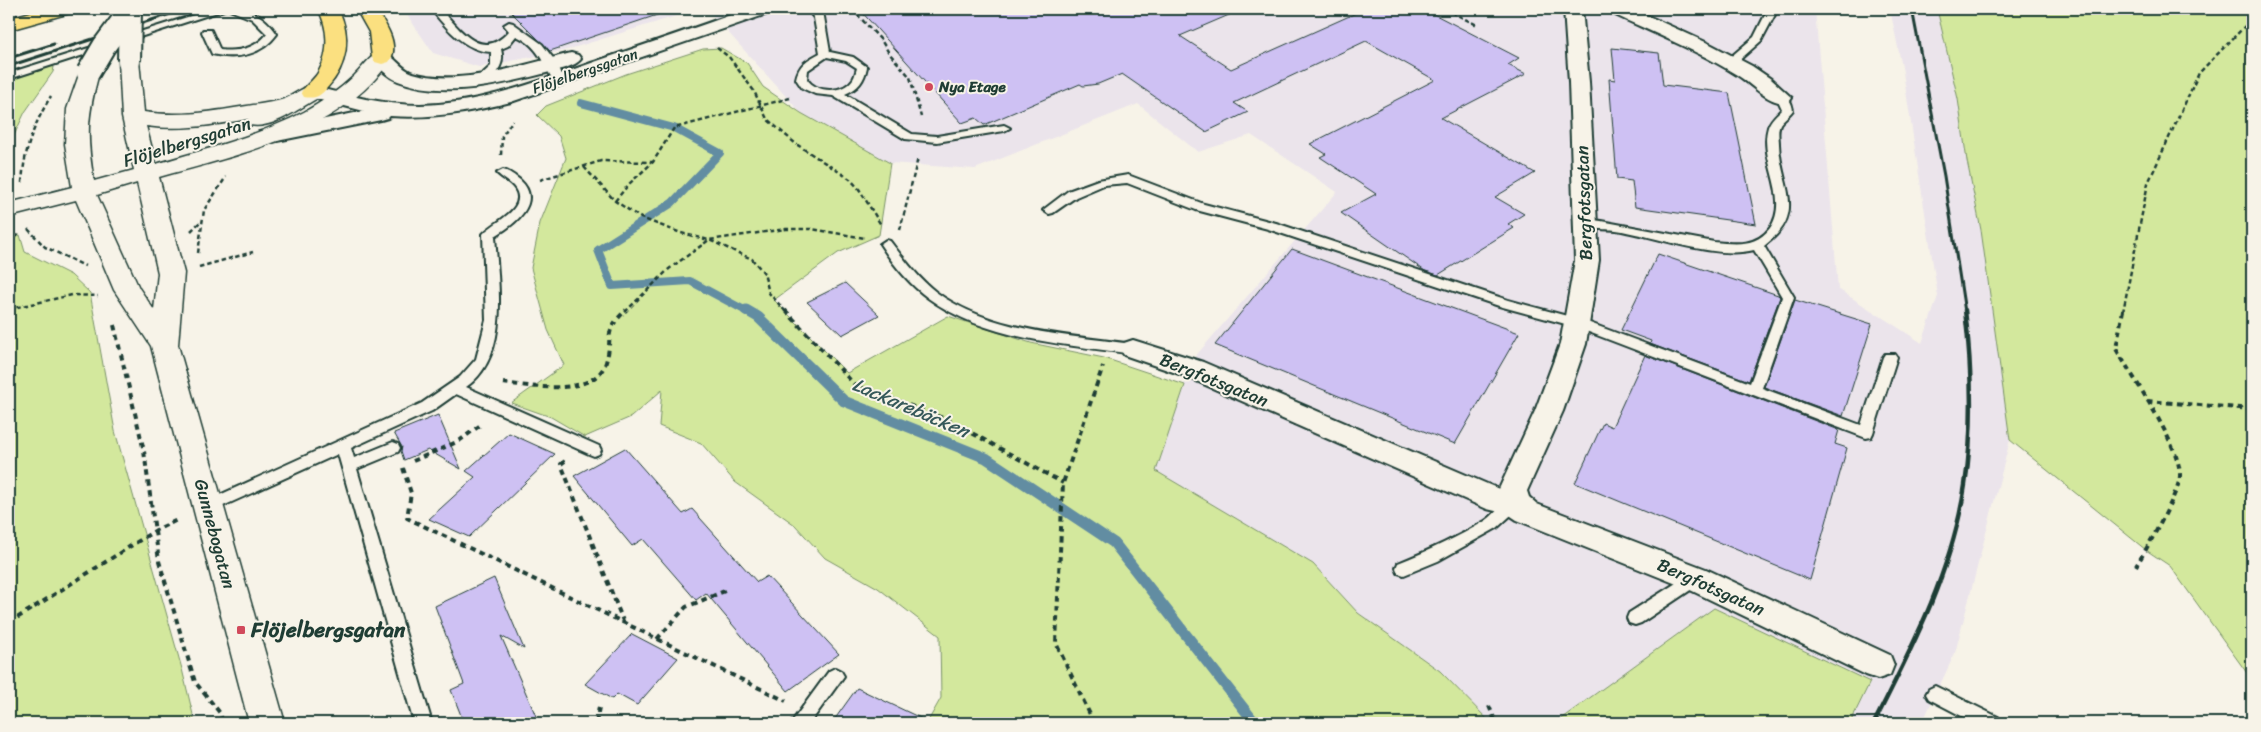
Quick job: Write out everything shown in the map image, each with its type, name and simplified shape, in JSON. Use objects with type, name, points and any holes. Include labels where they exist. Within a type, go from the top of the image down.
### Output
[{"type":"highway","points":[[9,24],[63,9]]},
{"type":"highway","points":[[312,92],[330,71],[336,55],[332,16],[328,9]]},
{"type":"highway","points":[[366,9],[380,32],[383,43],[382,58]]},
{"type":"main road","name":"Gunnebogatan","points":[[131,10],[129,61],[133,117],[171,273],[164,345]]},
{"type":"main road","name":"Gunnebogatan","points":[[131,10],[104,46],[88,73],[78,109],[76,144],[83,182],[128,290],[164,345],[267,723]]},
{"type":"main road","name":"Flöjelbergsgatan","points":[[18,205],[83,182],[145,165],[267,137],[312,116],[369,75],[382,58]]},
{"type":"main road","name":"Flöjelbergsgatan","points":[[145,165],[236,127],[269,116],[312,92]]},
{"type":"main road","name":"Flöjelbergsgatan","points":[[133,117],[167,122],[196,121],[290,105]]},
{"type":"street","name":"Flöjelbergsgatan","points":[[344,94],[368,107],[402,110],[437,110],[495,101],[556,73],[721,9]]},
{"type":"street","name":"Flöjelbergsgatan","points":[[312,92],[438,97],[472,95],[524,79],[556,73],[763,9]]},
{"type":"street","name":"Bergfotsgatan","points":[[1515,503],[1513,491],[1549,411],[1573,344],[1587,260],[1579,82],[1573,9]]},
{"type":"street","points":[[1618,9],[1731,62],[1750,73],[1782,98]]},
{"type":"street","name":"Flöjelbergsgatan","points":[[382,58],[399,73],[420,80],[460,82],[556,73]]},
{"type":"street","name":"Flöjelbergsgatan","points":[[267,137],[402,110]]},
{"type":"street","name":"Bergfotsgatan","points":[[1122,347],[1194,369],[1497,501],[1515,503],[1527,512],[1695,578],[1878,664]]},
{"type":"lane","points":[[9,76],[222,9]]},
{"type":"lane","points":[[207,32],[216,52],[229,54],[246,52],[266,44],[272,34],[264,22],[244,10],[232,9]]},
{"type":"lane","points":[[436,9],[464,40],[482,48],[495,48],[509,40],[512,29],[529,39],[556,73]]},
{"type":"lane","points":[[812,9],[818,17],[825,54]]},
{"type":"lane","points":[[1731,62],[1750,49],[1761,38],[1773,9]]},
{"type":"lane","points":[[483,79],[497,65],[498,57],[495,48]]},
{"type":"lane","points":[[825,54],[848,58],[857,62],[862,67],[862,76],[857,84],[848,90],[836,92],[813,91],[804,84],[803,69],[825,54]]},
{"type":"lane","points":[[836,92],[900,132],[923,139],[976,134],[1004,128]]},
{"type":"lane","points":[[1586,222],[1716,246],[1739,248],[1757,246],[1777,228],[1782,218],[1784,199],[1772,144],[1774,125],[1788,110],[1787,104],[1782,98]]},
{"type":"lane","points":[[207,507],[427,407],[460,384],[482,361],[493,320],[489,234],[510,222],[521,207],[522,196],[519,187],[503,173]]},
{"type":"lane","points":[[1049,210],[1072,194],[1102,182],[1128,179],[1200,207],[1272,226],[1504,303],[1577,323],[1866,433],[1890,357]]},
{"type":"lane","points":[[886,244],[898,260],[933,296],[971,316],[1026,332],[1122,347]]},
{"type":"lane","points":[[1754,391],[1788,297],[1757,246]]},
{"type":"lane","points":[[460,384],[502,408],[588,447]]},
{"type":"lane","points":[[343,445],[423,723]]},
{"type":"lane","points":[[349,466],[394,448]]},
{"type":"lane","points":[[1404,568],[1432,556],[1492,524],[1515,503]]},
{"type":"lane","points":[[1635,618],[1695,578]]},
{"type":"lane","points":[[805,718],[835,676]]},
{"type":"lane","points":[[1935,694],[1992,723]]},
{"type":"path","points":[[460,384],[563,387],[587,382],[600,373],[605,366],[608,336],[613,325],[658,276],[709,240],[786,229],[834,231],[886,244],[899,236],[926,127],[918,112],[910,77],[889,53],[882,40],[852,9]]},
{"type":"path","points":[[1445,9],[1477,25]]},
{"type":"path","points":[[2231,9],[2252,14]]},
{"type":"path","points":[[2136,566],[2146,550],[2180,477],[2174,448],[2116,350],[2148,183],[2199,73],[2245,26],[2252,24]]},
{"type":"path","points":[[711,44],[730,57],[754,91],[767,120],[850,179],[859,189],[885,231],[886,244]]},
{"type":"path","points":[[615,201],[629,184],[653,162],[674,128],[760,107],[813,91]]},
{"type":"path","points":[[9,242],[18,205],[26,144],[51,96]]},
{"type":"path","points":[[503,173],[500,147],[502,135],[507,126],[519,115]]},
{"type":"path","points":[[519,187],[601,161],[653,162]]},
{"type":"path","points":[[584,167],[615,201],[641,218],[709,240],[752,259],[764,273],[770,293],[854,385],[948,420],[1063,483]]},
{"type":"path","points":[[196,269],[204,210],[229,174]]},
{"type":"path","points":[[18,205],[45,247],[92,268]]},
{"type":"path","points":[[201,266],[253,252]]},
{"type":"path","points":[[9,309],[72,296],[106,296],[128,290]]},
{"type":"path","points":[[113,321],[144,451],[159,561],[195,682],[220,713],[223,723]]},
{"type":"path","points":[[1094,723],[1056,643],[1063,483],[1122,347]]},
{"type":"path","points":[[2146,401],[2252,409]]},
{"type":"path","points":[[502,408],[459,442],[402,465],[410,493],[407,518],[658,639],[805,718]]},
{"type":"path","points":[[588,447],[561,464],[623,622]]},
{"type":"path","points":[[9,623],[156,530],[207,507]]},
{"type":"path","points":[[658,639],[686,607],[727,590]]},
{"type":"path","points":[[1488,706],[1496,723]]},
{"type":"path","points":[[596,723],[599,707]]},
{"type":"shaded area","points":[[403,9],[699,9],[563,51],[479,67],[433,53]]},
{"type":"shaded area","points":[[707,9],[1815,9],[1838,289],[1922,343],[1938,296],[1903,72],[1890,9],[1937,9],[1958,99],[1967,161],[1981,230],[2010,440],[1955,653],[1922,723],[1850,723],[1870,682],[1714,608],[1555,723],[1491,723],[1440,671],[1358,613],[1313,564],[1156,471],[1193,359],[1337,192],[1251,135],[1198,152],[1138,104],[975,169],[890,163],[801,113]]},
{"type":"green space","points":[[1937,9],[2252,9],[2252,680],[2170,566],[2146,550],[2010,440],[1981,230],[1967,161],[1958,99]]},
{"type":"green space","points":[[721,48],[747,63],[763,87],[801,113],[890,163],[879,235],[838,253],[774,300],[847,373],[948,316],[1031,343],[1104,358],[1185,385],[1156,471],[1313,564],[1358,613],[1440,671],[1491,723],[927,723],[941,698],[940,636],[878,588],[825,558],[795,525],[735,482],[701,443],[659,426],[662,390],[631,417],[585,437],[551,417],[511,403],[564,365],[548,330],[531,268],[540,223],[566,158],[559,136],[537,115],[546,106],[626,74],[703,49]]},
{"type":"green space","points":[[51,66],[54,67],[53,72],[25,112],[9,146],[9,79]]},
{"type":"green space","points":[[20,235],[25,252],[71,275],[90,293],[115,431],[182,669],[195,723],[9,723],[9,236]]},
{"type":"green space","points":[[1714,608],[1870,682],[1850,723],[1555,723]]},
{"type":"building","points":[[508,9],[662,9],[663,13],[550,51]]},
{"type":"building","points":[[859,9],[1137,9],[1147,14],[1161,9],[1243,9],[1180,36],[1231,69],[1365,9],[1424,9],[1519,58],[1508,65],[1526,74],[1441,118],[1535,173],[1495,197],[1524,214],[1508,224],[1514,228],[1438,275],[1425,271],[1341,213],[1376,194],[1320,157],[1326,154],[1310,144],[1435,80],[1366,41],[1234,103],[1248,112],[1206,132],[1122,74],[1098,84],[1083,86],[1080,84],[984,125],[976,118],[962,123]]},
{"type":"building","points":[[1612,48],[1659,53],[1663,85],[1729,93],[1756,224],[1635,207],[1632,181],[1617,179],[1609,79],[1615,80]]},
{"type":"building","points":[[1292,249],[1519,333],[1455,444],[1215,345]]},
{"type":"building","points":[[1658,254],[1780,297],[1749,381],[1650,344],[1651,341],[1621,330]]},
{"type":"building","points":[[845,283],[879,315],[842,335],[807,302]]},
{"type":"building","points":[[1795,300],[1872,324],[1843,416],[1764,387]]},
{"type":"building","points":[[1645,355],[1839,430],[1835,444],[1847,448],[1810,580],[1575,483],[1603,423],[1612,427]]},
{"type":"building","points":[[438,415],[461,469],[428,450],[404,460],[401,451],[402,447],[394,433]]},
{"type":"building","points":[[509,433],[555,454],[469,537],[429,519],[475,477],[466,471]]},
{"type":"building","points":[[625,448],[683,514],[692,509],[757,582],[767,576],[839,654],[788,691],[706,593],[696,600],[643,539],[632,546],[574,476]]},
{"type":"building","points":[[494,578],[524,649],[501,636],[539,723],[464,723],[451,690],[464,684],[435,606]]},
{"type":"building","points":[[632,634],[678,658],[637,705],[617,694],[612,699],[585,684]]},
{"type":"building","points":[[857,688],[931,723],[832,723]]},
{"type":"waterway","name":"Lackarebäcken","points":[[581,103],[674,128],[720,153],[672,203],[598,250],[612,286],[690,281],[748,312]]},
{"type":"waterway","name":"Lackarebäcken","points":[[746,310],[758,317],[844,401],[986,458],[1114,543],[1255,723]]},
{"type":"railway","points":[[9,66],[186,9]]},
{"type":"railway","points":[[1912,9],[1944,176],[1965,312]]},
{"type":"railway","points":[[9,58],[54,44]]},
{"type":"railway","points":[[1874,723],[1903,666],[1929,607],[1951,547],[1959,516],[1968,463],[1971,420],[1969,354],[1965,310]]},
{"type":"place","name":"Nya Etage","points":[[929,87]]},
{"type":"place","name":"Flöjelbergsgatan","points":[[241,630]]}]
